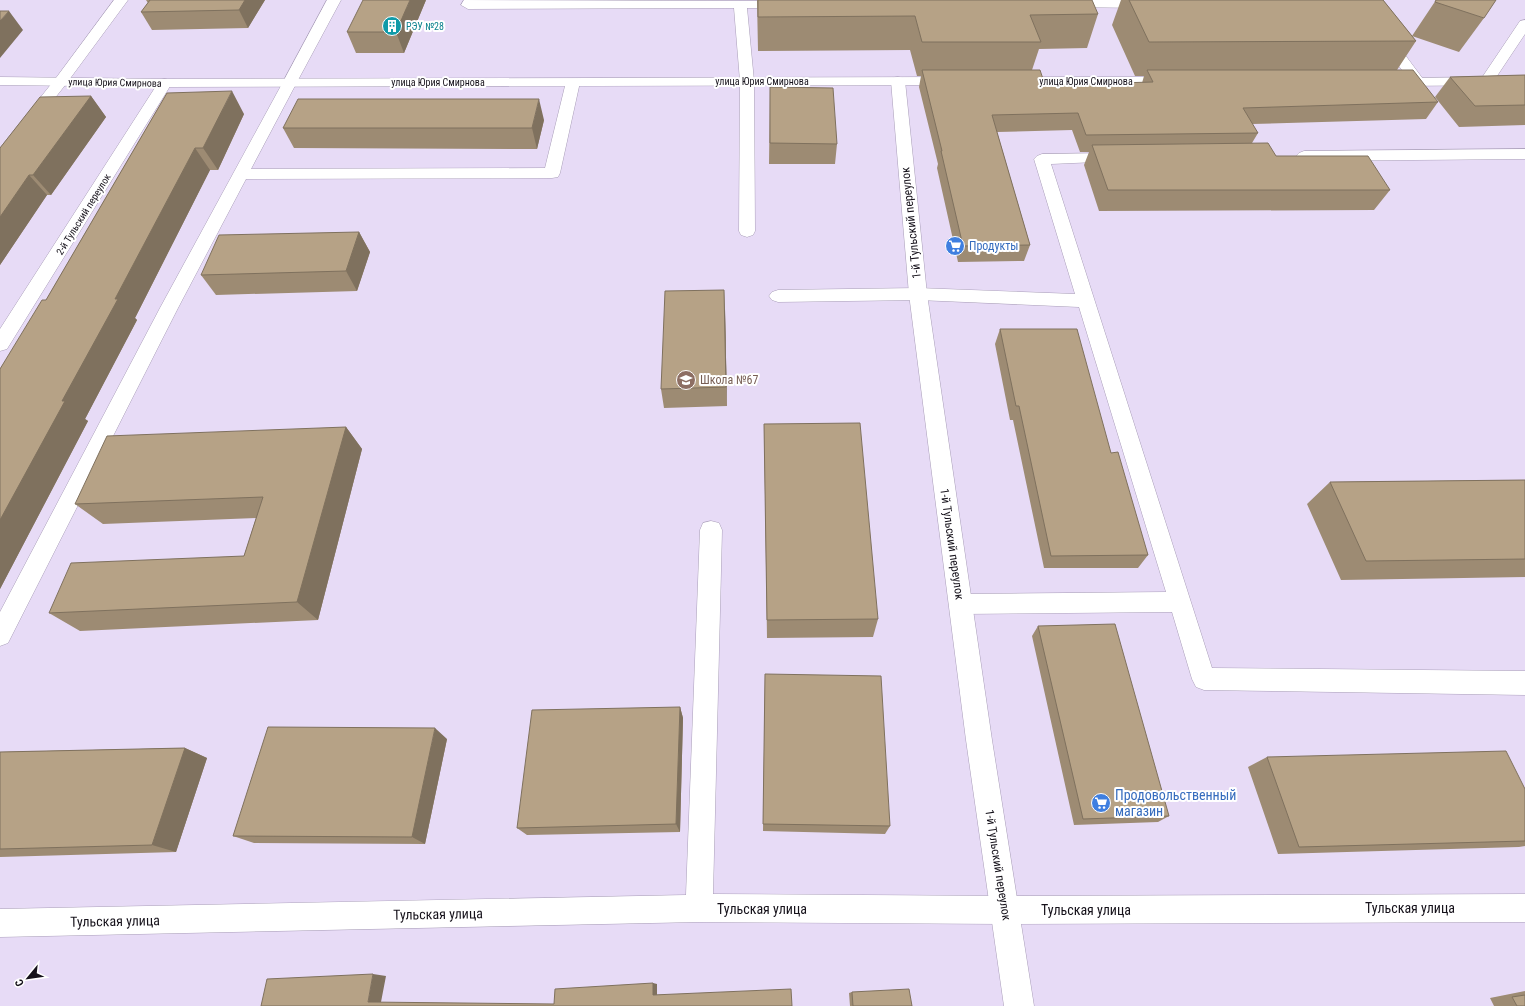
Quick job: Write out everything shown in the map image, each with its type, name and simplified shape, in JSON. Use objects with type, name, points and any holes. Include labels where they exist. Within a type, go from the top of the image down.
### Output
[{"type":"street","points":[[61,81],[121,0]]},
{"type":"street","points":[[290,82],[334,0]]},
{"type":"street","name":"улица Юрия Смирнова","points":[[0,81],[165,83],[961,81]]},
{"type":"street","name":"1-й Тульский переулок","points":[[898,81],[918,294],[960,604],[1019,1006]]},
{"type":"street","name":"улица Юрия Смирнова","points":[[1000,81],[1189,81]]},
{"type":"street","points":[[1378,82],[1525,81]]},
{"type":"lane","points":[[470,0],[468,5],[804,4]]},
{"type":"lane","points":[[740,4],[747,81],[747,231]]},
{"type":"lane","points":[[1051,4],[1162,4]]},
{"type":"lane","points":[[1486,82],[1525,24]]},
{"type":"lane","points":[[1380,30],[1418,82]]},
{"type":"lane","points":[[0,158],[61,81]]},
{"type":"lane","points":[[0,635],[240,174],[290,82]]},
{"type":"lane","points":[[240,174],[552,173],[573,82]]},
{"type":"lane","name":"2-й Тульский переулок","points":[[0,344],[165,83]]},
{"type":"lane","points":[[1287,157],[1525,154]]},
{"type":"lane","points":[[1129,158],[1042,159],[1204,679],[1525,683]]},
{"type":"lane","points":[[778,296],[918,294],[1086,301]]},
{"type":"lane","points":[[699,908],[711,530]]},
{"type":"lane","points":[[960,604],[1180,602]]},
{"type":"lane","name":"Тульская улица","points":[[0,923],[699,908],[1005,910],[1525,908]]},
{"type":"building","points":[[150,0],[245,0],[239,10],[141,12]]},
{"type":"building","points":[[363,0],[410,0],[396,32],[347,32]]},
{"type":"building","points":[[758,0],[1092,0],[1098,14],[1030,15],[1041,42],[922,42],[915,16],[758,17]]},
{"type":"building","points":[[1129,0],[1383,0],[1416,41],[1149,42]]},
{"type":"building","points":[[1436,0],[1496,0],[1484,18],[1435,2]]},
{"type":"building","points":[[0,11],[9,11],[0,21]]},
{"type":"building","points":[[922,70],[1040,70],[1045,85],[1153,82],[1147,70],[1413,70],[1438,102],[1243,108],[1258,133],[1086,135],[1078,113],[992,115],[1030,245],[963,246]]},
{"type":"building","points":[[1525,75],[1525,105],[1475,106],[1450,77]]},
{"type":"building","points":[[770,87],[833,88],[837,144],[770,143]]},
{"type":"building","points":[[232,91],[203,148],[195,148],[115,299],[118,299],[62,401],[65,401],[0,520],[0,369],[42,300],[46,300],[167,93]]},
{"type":"building","points":[[91,96],[33,175],[29,175],[0,217],[0,148],[40,97]]},
{"type":"building","points":[[298,99],[539,99],[532,128],[283,128]]},
{"type":"building","points":[[1268,143],[1276,156],[1368,156],[1390,190],[1108,190],[1092,145]]},
{"type":"building","points":[[359,232],[346,271],[201,275],[219,235]]},
{"type":"building","points":[[724,290],[726,387],[661,389],[665,291]]},
{"type":"building","points":[[1000,329],[1077,329],[1111,453],[1118,452],[1148,555],[1051,556],[1019,406],[1016,406]]},
{"type":"building","points":[[860,423],[878,619],[767,620],[764,424]]},
{"type":"building","points":[[346,427],[297,602],[49,613],[71,563],[244,556],[263,497],[75,504],[107,436]]},
{"type":"building","points":[[1525,480],[1525,559],[1366,561],[1330,482]]},
{"type":"building","points":[[1115,624],[1169,816],[1083,819],[1038,626]]},
{"type":"building","points":[[765,674],[881,676],[890,826],[763,824]]},
{"type":"building","points":[[680,707],[676,824],[517,828],[532,710]]},
{"type":"building","points":[[268,727],[435,728],[412,837],[233,836]]},
{"type":"building","points":[[185,748],[152,845],[0,849],[0,752]]},
{"type":"building","points":[[1506,751],[1525,789],[1525,841],[1299,847],[1267,757]]},
{"type":"building","points":[[373,974],[368,1002],[554,1004],[555,989],[653,983],[653,995],[791,989],[792,1006],[261,1006],[267,979]]},
{"type":"building","points":[[909,989],[912,1006],[853,1006],[852,992]]},
{"type":"building","points":[[1525,995],[1525,1006],[1517,1006],[1512,997]]},
{"type":"place","name":"РЭУ №28","points":[[392,26]]},
{"type":"place","name":"Продукты","points":[[955,246]]},
{"type":"place","name":"Школа №67","points":[[686,380]]},
{"type":"place","name":"Продовольственный магазин","points":[[1101,803]]}]
